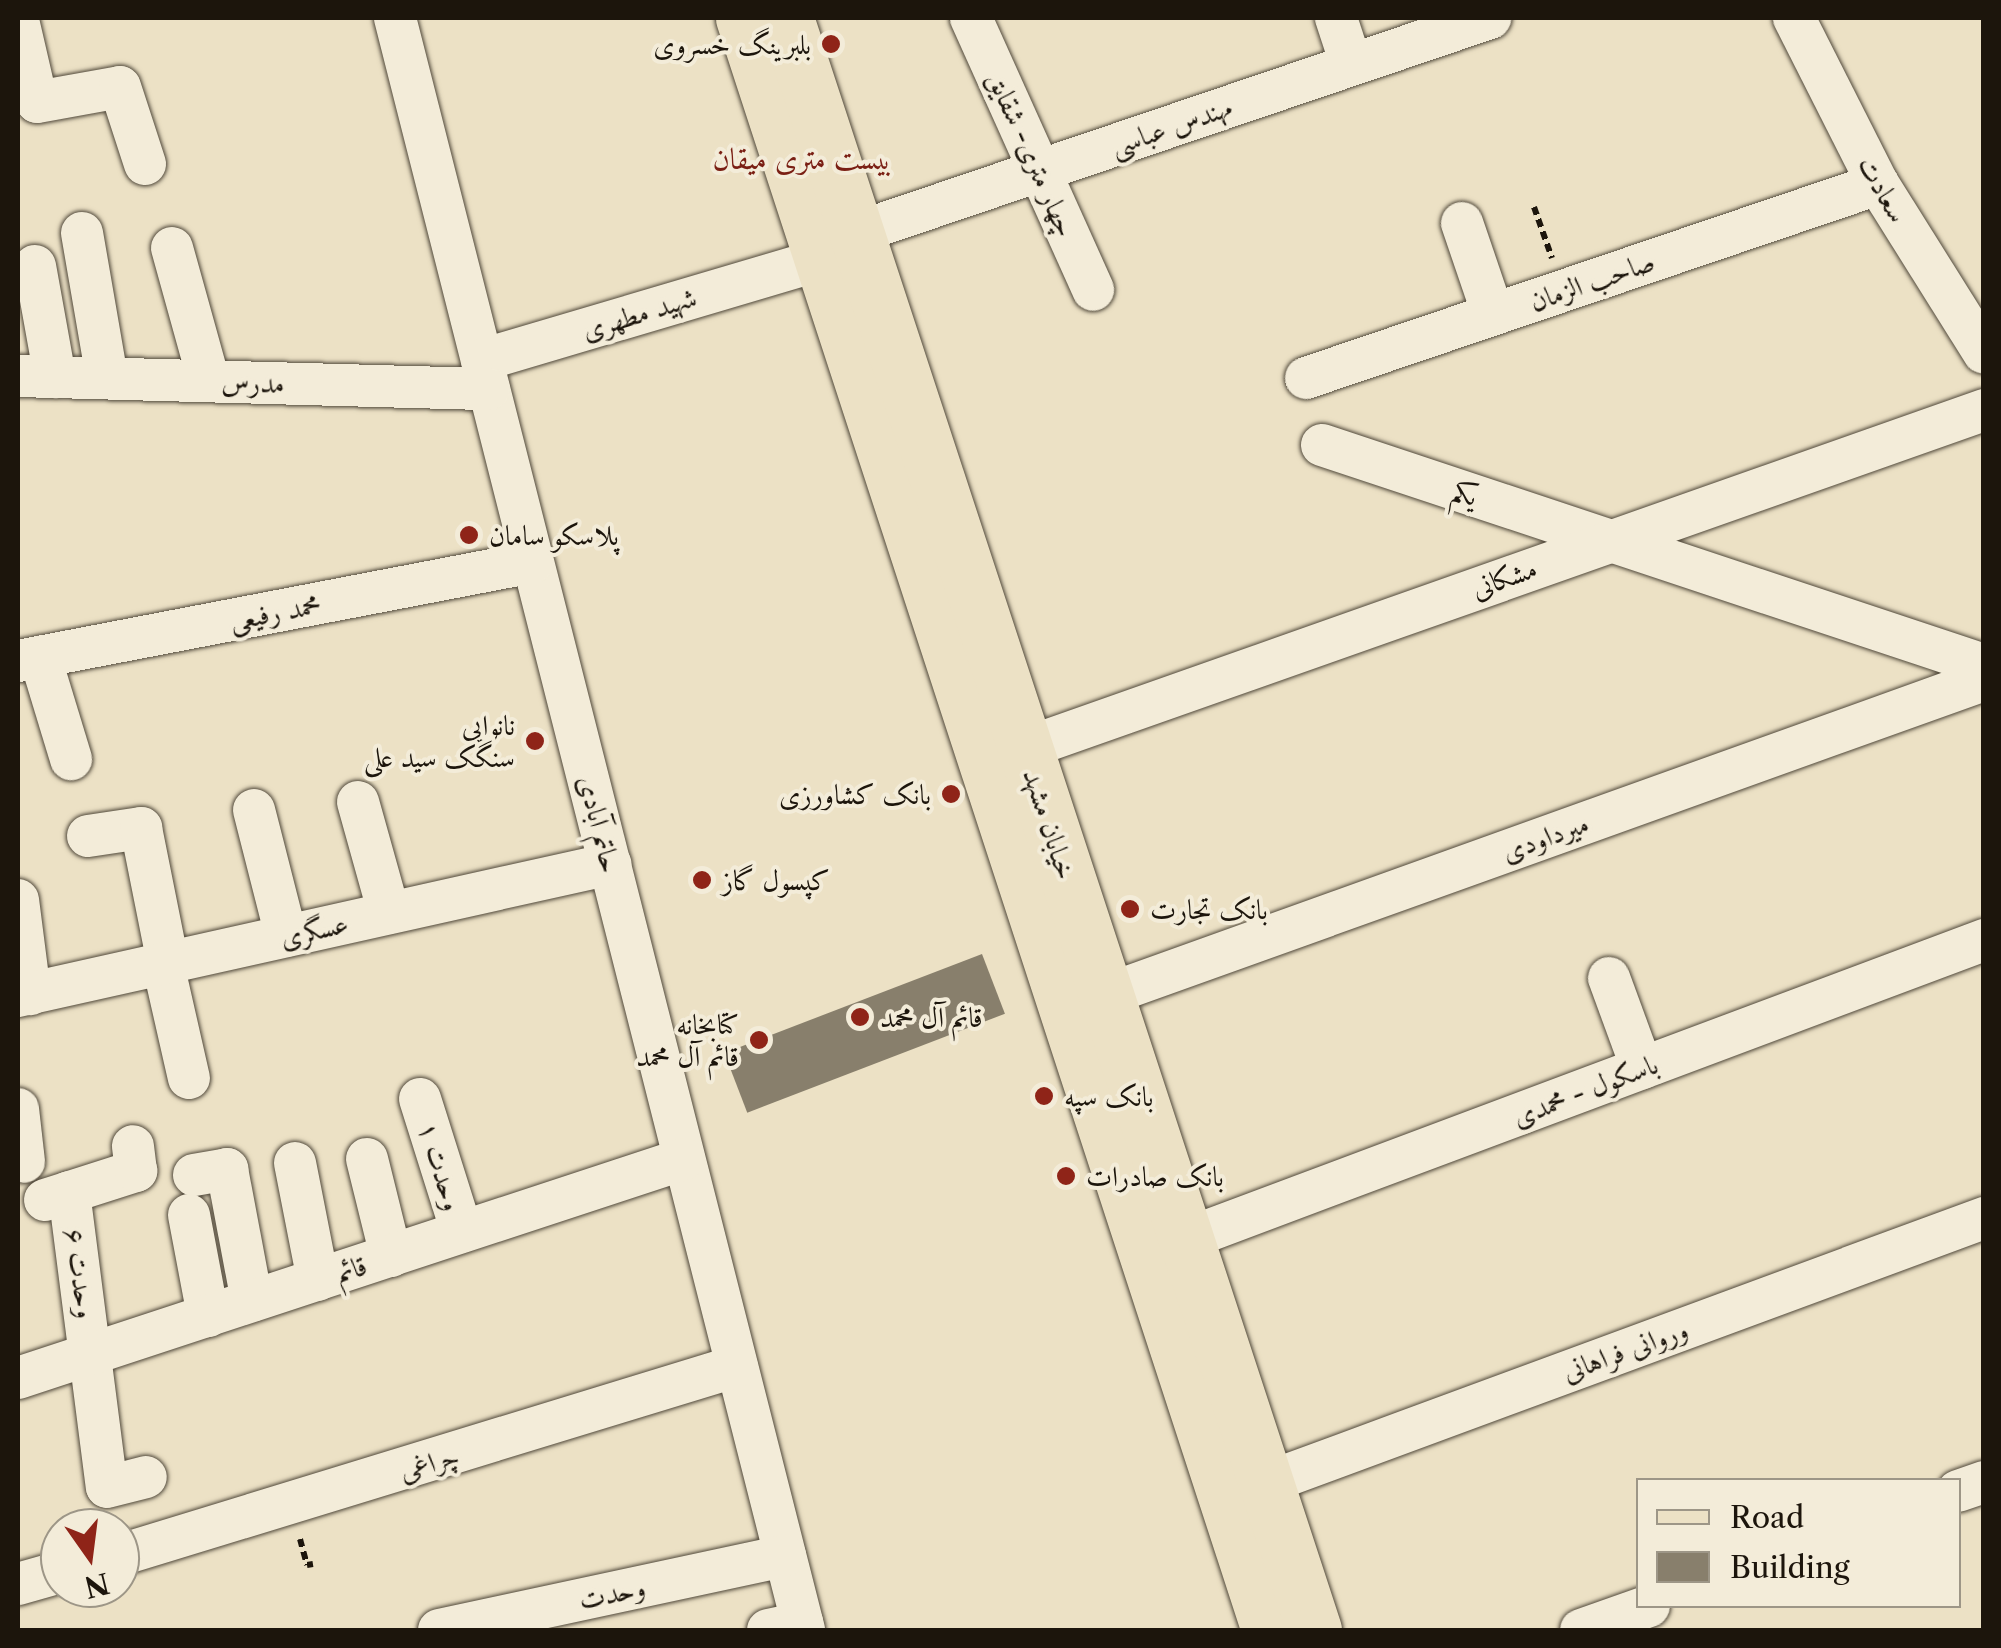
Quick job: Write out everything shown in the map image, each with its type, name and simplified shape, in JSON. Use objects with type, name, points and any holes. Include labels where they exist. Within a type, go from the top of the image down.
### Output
[{"type":"main road","name":"خیابان مشهد","points":[[742,18],[1269,1630]]},
{"type":"main road","name":"خیابان مشهد","points":[[786,18],[1314,1630]]},
{"type":"street","name":"حاتم آبادی","points":[[395,18],[786,1556],[791,1628]]},
{"type":"street","name":"چهار متری- شقایق","points":[[971,18],[1094,290]]},
{"type":"street","points":[[1336,18],[1351,64]]},
{"type":"street","name":"مهندس عباسی","points":[[854,234],[1490,18]]},
{"type":"street","name":"سعادت","points":[[1794,18],[1878,184],[1984,353]]},
{"type":"street","points":[[18,20],[38,102],[120,87],[145,164]]},
{"type":"street","name":"صاحب الزمان","points":[[1306,378],[1878,184]]},
{"type":"street","points":[[1462,224],[1492,314]]},
{"type":"street","points":[[82,233],[107,378]]},
{"type":"street","points":[[172,248],[208,381]]},
{"type":"street","points":[[35,266],[36,376]]},
{"type":"street","name":"شهید مطهری","points":[[485,374],[796,266]]},
{"type":"street","name":"مدرس","points":[[36,376],[208,381],[485,374]]},
{"type":"street","name":"مشکانی","points":[[1026,748],[1984,410]]},
{"type":"street","name":"یکم","points":[[1322,445],[1984,665]]},
{"type":"street","name":"محمد رفیعی","points":[[29,659],[533,562]]},
{"type":"street","points":[[29,659],[71,759]]},
{"type":"street","name":"میرداودی","points":[[1106,994],[1984,680]]},
{"type":"street","points":[[358,802],[389,913]]},
{"type":"street","points":[[254,810],[286,936]]},
{"type":"street","points":[[88,836],[142,828],[189,1078]]},
{"type":"street","name":"عسگری","points":[[24,995],[610,864]]},
{"type":"street","points":[[18,900],[24,995]]},
{"type":"street","name":"باسکول - محمدی","points":[[1186,1239],[1984,940]]},
{"type":"street","points":[[1608,978],[1642,1068]]},
{"type":"street","name":"وحدت ۱","points":[[420,1099],[462,1232]]},
{"type":"street","points":[[18,1109],[24,1162]]},
{"type":"street","name":"وحدت ۶","points":[[133,1146],[136,1171],[57,1196],[93,1354],[107,1487],[146,1477]]},
{"type":"street","points":[[367,1159],[391,1256]]},
{"type":"street","name":"قائم","points":[[18,1378],[684,1159]]},
{"type":"street","points":[[295,1163],[318,1280]]},
{"type":"street","points":[[208,1316],[191,1195],[227,1169],[252,1301]]},
{"type":"street","name":"وروانی فراهانی","points":[[1266,1483],[1984,1218]]},
{"type":"street","name":"چراغی","points":[[140,1549],[737,1366]]},
{"type":"street","name":"وحدت","points":[[439,1630],[786,1556]]},
{"type":"street","points":[[1581,1630],[1643,1608]]},
{"type":"path","points":[[1534,207],[1564,290]]},
{"type":"building","name":"قائم آل محمد","points":[[982,954],[1005,1014],[747,1113],[724,1053]]},
{"type":"place","name":"بلبرینگ خسروی","points":[[831,44]]},
{"type":"place","name":"پلاسکو سامان","points":[[469,535]]},
{"type":"place","name":"نانوایی سنگک سید علی","points":[[535,741]]},
{"type":"place","name":"بانک کشاورزی","points":[[951,794]]},
{"type":"place","name":"کپسول گاز","points":[[702,880]]},
{"type":"place","name":"بانک تجارت","points":[[1130,909]]},
{"type":"place","name":"قائم آل محمد","points":[[860,1017]]},
{"type":"place","name":"کتابخانه قائم آل محمد","points":[[759,1040]]},
{"type":"place","name":"بانک سپه","points":[[1044,1096]]},
{"type":"place","name":"بانک صادرات","points":[[1066,1176]]},
{"type":"district","name":"بیست متری میقان","points":[[802,159]]}]
